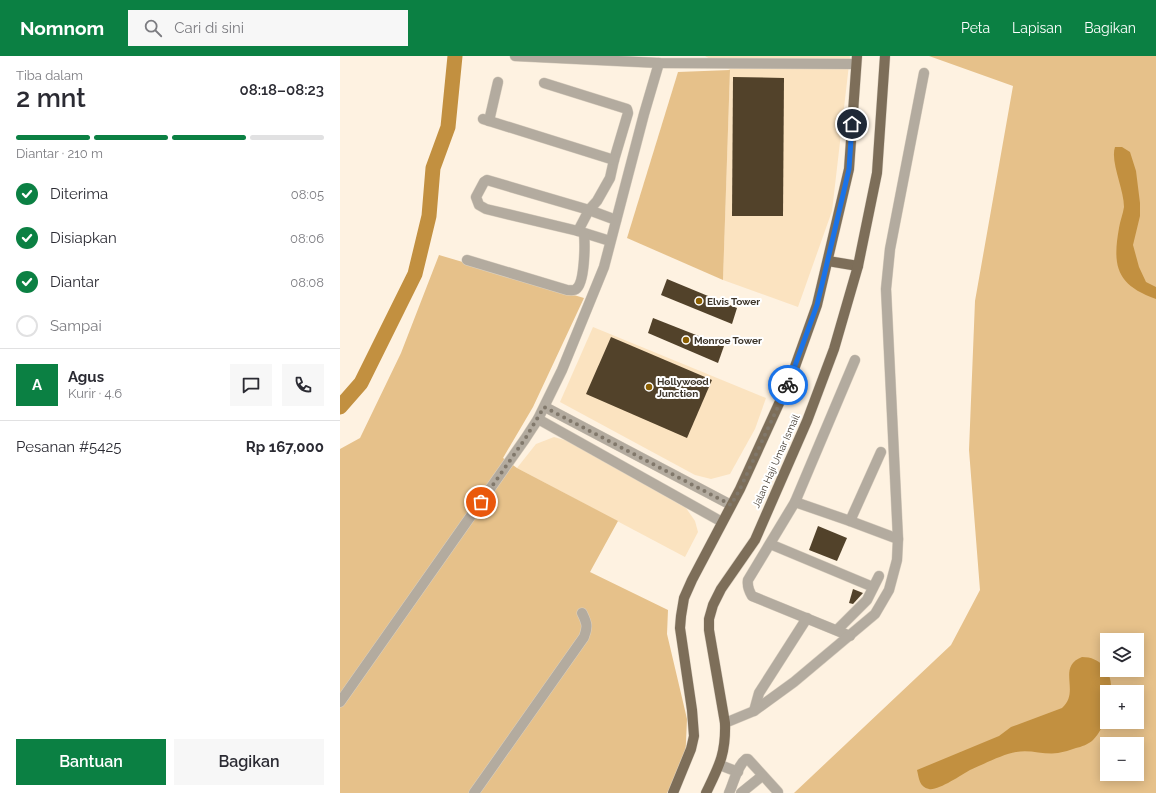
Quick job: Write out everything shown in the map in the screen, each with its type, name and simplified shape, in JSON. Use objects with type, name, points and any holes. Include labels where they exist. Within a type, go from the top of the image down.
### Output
[{"type":"main road","name":"Jalan Haji Umar Ismail","points":[[706,793],[720,765],[724,748],[725,723],[709,630],[709,619],[713,605],[722,589],[755,540],[807,421],[834,349],[858,266],[877,174],[885,56]]},
{"type":"main road","name":"Jalan Haji Umar Ismail","points":[[674,793],[691,749],[694,736],[692,710],[680,628],[684,598],[740,489],[792,375],[817,305],[849,169],[857,60]]},
{"type":"main road","points":[[828,261],[858,266]]},
{"type":"street","points":[[515,56],[659,63],[857,60]]},
{"type":"street","points":[[340,702],[464,528],[538,419],[544,407],[562,370],[604,267],[644,114],[659,63]]},
{"type":"street","points":[[725,723],[754,711],[794,682],[875,614],[889,590],[897,560],[898,539],[886,289],[890,249],[924,73]]},
{"type":"street","points":[[498,82],[486,120],[614,160]]},
{"type":"street","points":[[467,260],[567,290],[577,289],[580,284],[584,264],[581,232],[589,210],[604,191],[610,178],[628,113],[627,109],[544,83]]},
{"type":"street","points":[[610,241],[581,232],[486,209],[479,205],[476,197],[485,180],[487,180],[589,210],[616,220]]},
{"type":"street","points":[[850,636],[752,596],[748,580],[795,502],[855,360]]},
{"type":"street","points":[[544,407],[731,505]]},
{"type":"street","points":[[538,419],[722,522]]},
{"type":"street","points":[[850,521],[881,452]]},
{"type":"street","points":[[667,490],[674,475]]},
{"type":"street","points":[[795,502],[898,539]]},
{"type":"street","points":[[770,544],[873,587]]},
{"type":"street","points":[[837,630],[867,600],[879,576]]},
{"type":"street","points":[[474,793],[584,637],[587,624],[582,613]]},
{"type":"street","points":[[754,711],[759,693],[807,618]]},
{"type":"street","points":[[729,793],[743,761],[748,759],[778,792]]},
{"type":"street","points":[[720,765],[738,772]]},
{"type":"street","points":[[741,793],[762,776]]},
{"type":"shaded area","points":[[705,56],[850,56],[832,211],[798,307],[723,280],[730,70]]},
{"type":"shaded area","points":[[929,56],[1156,56],[1156,793],[794,793],[951,645],[980,590],[969,450],[975,301],[1013,86]]},
{"type":"shaded area","points":[[730,70],[723,280],[627,238],[678,72]]},
{"type":"shaded area","points":[[1115,147],[1122,147],[1130,152],[1136,171],[1140,216],[1133,245],[1139,267],[1146,282],[1156,287],[1156,299],[1143,294],[1125,281],[1117,264],[1116,254],[1119,225],[1124,207],[1114,160]]},
{"type":"shaded area","points":[[439,255],[584,298],[533,407],[503,458],[517,468],[618,521],[590,572],[668,610],[667,634],[687,719],[685,764],[667,793],[340,793],[340,449],[360,438],[401,353]]},
{"type":"shaded area","points":[[593,327],[766,398],[755,429],[730,474],[711,479],[695,475],[560,402]]},
{"type":"shaded area","points":[[554,437],[568,441],[686,508],[695,521],[698,532],[685,557],[517,468],[536,444]]},
{"type":"shaded area","points":[[1082,657],[1095,660],[1100,663],[1100,677],[1109,677],[1110,679],[1111,685],[1100,685],[1100,729],[1101,729],[1091,741],[1080,747],[1065,752],[1048,753],[1021,751],[1011,753],[970,770],[938,788],[929,789],[921,784],[917,770],[999,736],[1011,727],[1062,708],[1067,702],[1069,695],[1069,673],[1074,661]]},
{"type":"building","points":[[733,77],[784,78],[783,216],[732,216]]},
{"type":"building","name":"Elvis Tower","points":[[667,279],[737,308],[732,324],[661,295]]},
{"type":"building","name":"Monroe Tower","points":[[653,318],[724,346],[718,363],[648,333]]},
{"type":"building","name":"Hollywood Junction","points":[[611,337],[712,380],[687,438],[586,394]]},
{"type":"building","points":[[818,526],[847,538],[837,561],[809,550]]},
{"type":"building","points":[[853,589],[863,593],[853,604],[849,603]]},
{"type":"waterway","points":[[340,407],[361,383],[415,274],[429,216],[433,168],[448,127],[455,56]]},
{"type":"way so far","points":[[481,502],[525,439],[544,407],[731,505],[740,489],[788,385]]},
{"type":"place","name":"Elvis Tower","points":[[699,301]]},
{"type":"place","name":"Monroe Tower","points":[[686,340]]},
{"type":"place","name":"Hollywood Junction","points":[[649,387]]},
{"type":"route","points":[[788,385],[817,305],[849,169],[852,124]]}]
